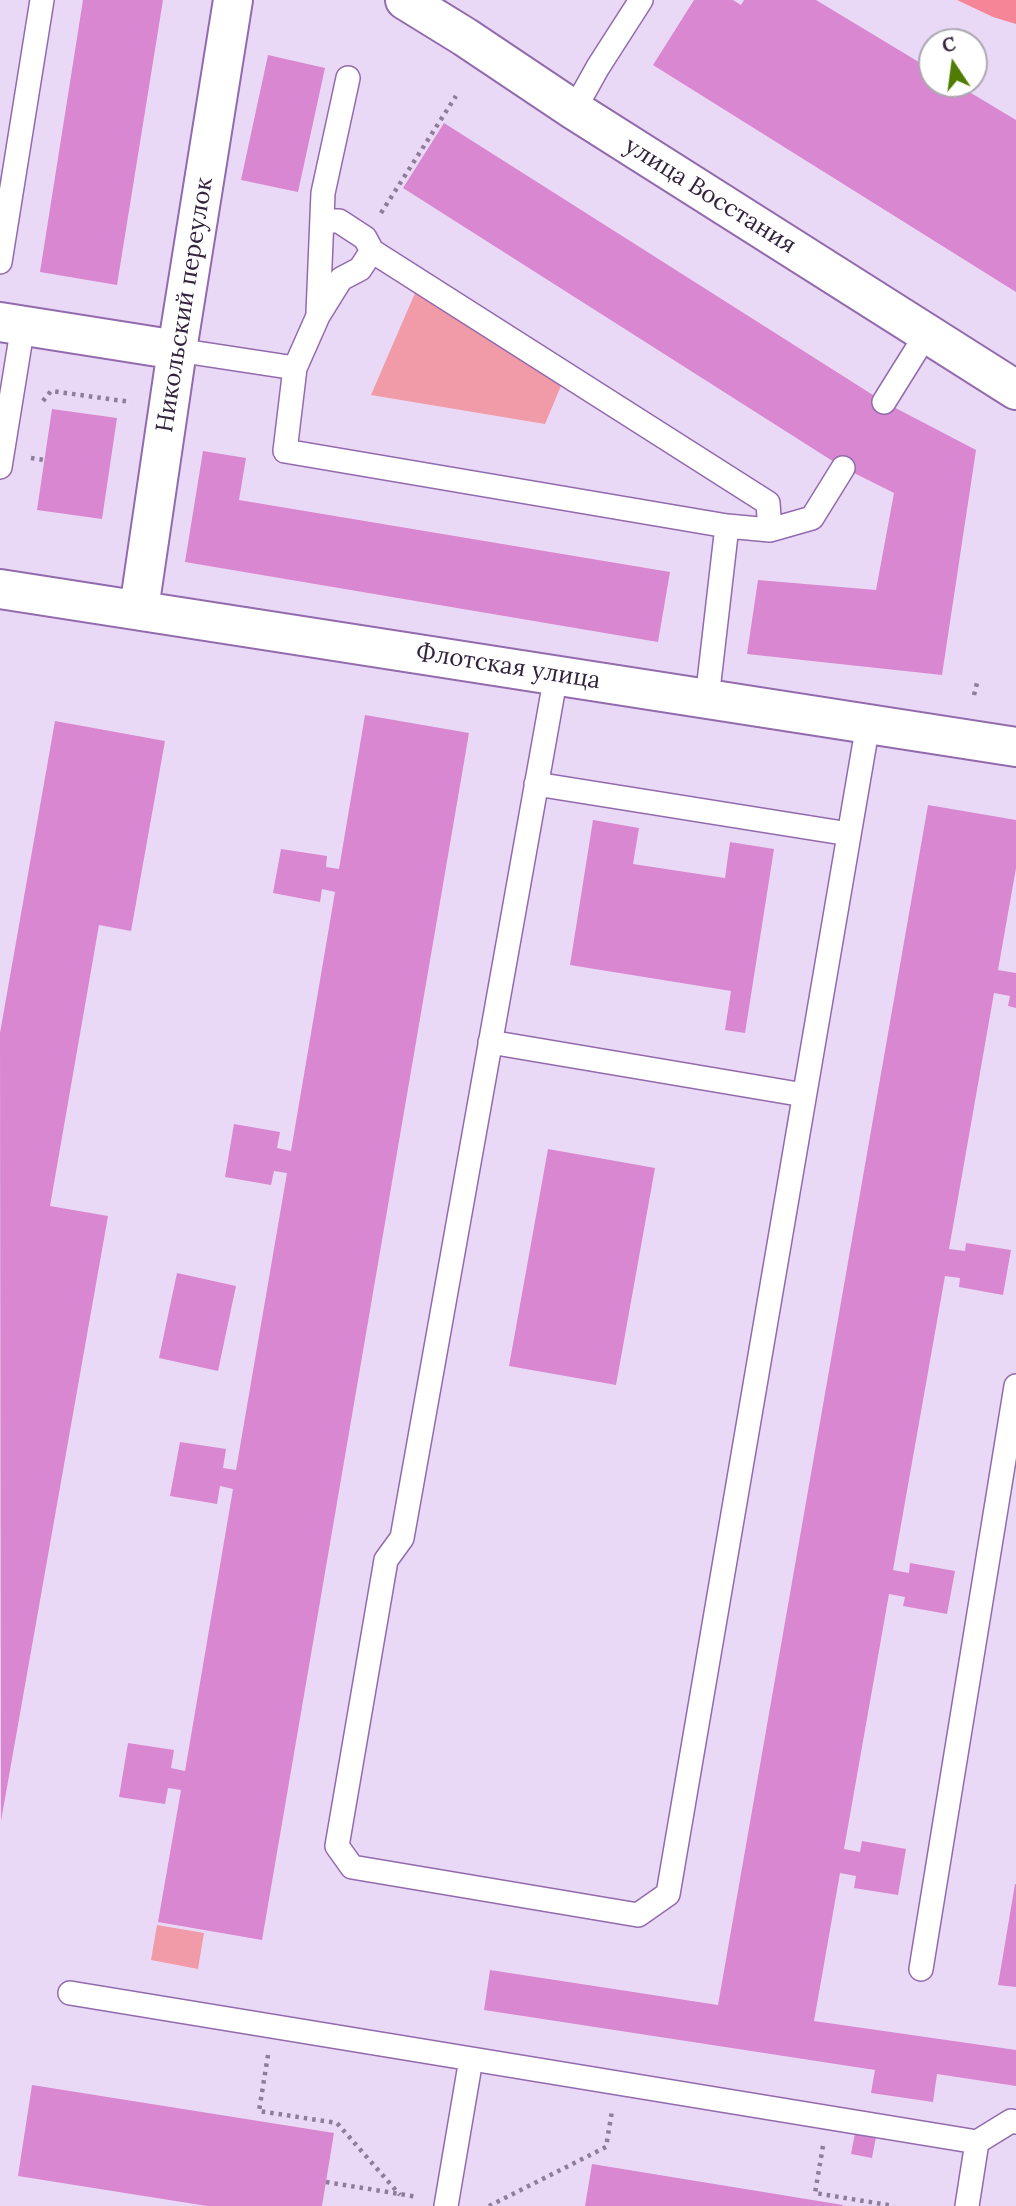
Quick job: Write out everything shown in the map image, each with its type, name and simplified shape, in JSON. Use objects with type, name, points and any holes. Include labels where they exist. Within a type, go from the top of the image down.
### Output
[{"type":"street","name":"Никольский переулок","points":[[139,609],[233,0]]},
{"type":"street","name":"улица Восстания","points":[[405,0],[1016,390]]},
{"type":"street","points":[[11,324],[177,350]]},
{"type":"street","name":"Флотская улица","points":[[0,589],[1016,747]]},
{"type":"lane","points":[[574,110],[641,0]]},
{"type":"lane","points":[[0,262],[39,2]]},
{"type":"lane","points":[[318,316],[323,193],[348,78]]},
{"type":"lane","points":[[322,220],[339,221],[368,244],[768,503],[771,530]]},
{"type":"lane","points":[[368,244],[360,269],[341,279],[318,316],[295,368],[285,451],[727,526],[771,530],[812,518],[843,468]]},
{"type":"lane","points":[[0,467],[11,324]]},
{"type":"lane","points":[[884,402],[927,333]]},
{"type":"lane","points":[[177,350],[295,368]]},
{"type":"lane","points":[[707,699],[727,526]]},
{"type":"lane","points":[[556,675],[402,1538],[386,1560],[337,1846],[352,1867],[638,1915],[668,1894],[868,724]]},
{"type":"lane","points":[[536,784],[849,834]]},
{"type":"lane","points":[[490,1042],[804,1095]]},
{"type":"lane","points":[[921,1969],[1016,1386]]},
{"type":"lane","points":[[70,1993],[977,2142],[1011,2120],[1016,2122]]},
{"type":"lane","points":[[446,2204],[471,2059]]},
{"type":"lane","points":[[967,2206],[977,2142]]},
{"type":"path","points":[[368,244],[456,96]]},
{"type":"path","points":[[43,401],[51,391],[142,404]]},
{"type":"path","points":[[974,695],[978,679]]},
{"type":"path","points":[[272,2026],[259,2110],[337,2123],[400,2194]]},
{"type":"path","points":[[489,2206],[606,2147],[617,2083]]},
{"type":"path","points":[[828,2118],[816,2193],[894,2206]]},
{"type":"path","points":[[326,2182],[446,2204]]},
{"type":"shaded area","points":[[957,0],[1016,0],[1016,24],[993,17]]},
{"type":"shaded area","points":[[415,293],[563,381],[545,424],[371,395]]},
{"type":"shaded area","points":[[157,1925],[204,1933],[198,1969],[151,1960]]},
{"type":"building","points":[[83,0],[163,0],[117,285],[40,272]]},
{"type":"building","points":[[694,0],[733,0],[741,5],[744,0],[816,0],[918,62],[918,98],[979,98],[1016,120],[1016,292],[653,65]]},
{"type":"building","points":[[268,55],[325,68],[298,192],[241,180]]},
{"type":"building","points":[[444,123],[884,402],[976,450],[942,675],[747,654],[758,580],[876,590],[894,493],[842,467],[403,188]]},
{"type":"building","points":[[52,409],[117,418],[102,519],[37,510]]},
{"type":"building","points":[[203,451],[246,458],[239,500],[670,572],[658,642],[185,562]]},
{"type":"building","points":[[365,715],[469,733],[262,1940],[158,1922],[181,1790],[168,1788],[165,1804],[119,1797],[128,1743],[174,1750],[171,1768],[185,1771],[233,1489],[220,1486],[217,1504],[170,1496],[180,1442],[226,1449],[223,1468],[236,1470],[287,1173],[274,1171],[271,1185],[225,1177],[234,1124],[280,1132],[277,1148],[291,1151],[335,892],[322,889],[320,902],[273,893],[281,849],[327,856],[326,867],[339,869]]},
{"type":"building","points":[[55,721],[165,741],[131,931],[99,925],[50,1206],[108,1216],[1,1821],[0,1033]]},
{"type":"building","points":[[928,805],[1016,820],[1016,868],[998,970],[1016,973],[1016,1008],[1008,1006],[1010,996],[994,993],[949,1249],[965,1251],[966,1243],[1011,1250],[1003,1295],[959,1287],[960,1278],[945,1276],[893,1570],[909,1573],[910,1563],[955,1571],[947,1614],[903,1606],[905,1597],[889,1594],[844,1849],[860,1852],[862,1841],[906,1849],[898,1895],[854,1888],[856,1876],[840,1873],[814,2021],[1016,2050],[1016,2086],[937,2074],[933,2102],[871,2093],[875,2070],[484,2010],[490,1970],[718,2005]]},
{"type":"building","points":[[593,820],[639,828],[633,864],[725,878],[730,842],[774,849],[745,1033],[725,1030],[731,991],[570,965]]},
{"type":"building","points":[[548,1149],[655,1168],[616,1385],[509,1366]]},
{"type":"building","points":[[177,1273],[236,1286],[218,1371],[159,1358]]},
{"type":"building","points":[[1016,1884],[1016,1987],[998,1985]]},
{"type":"building","points":[[32,2085],[334,2133],[322,2206],[207,2206],[18,2176]]},
{"type":"building","points":[[855,2133],[876,2137],[872,2158],[851,2154]]},
{"type":"building","points":[[592,2164],[843,2205],[585,2206]]}]
